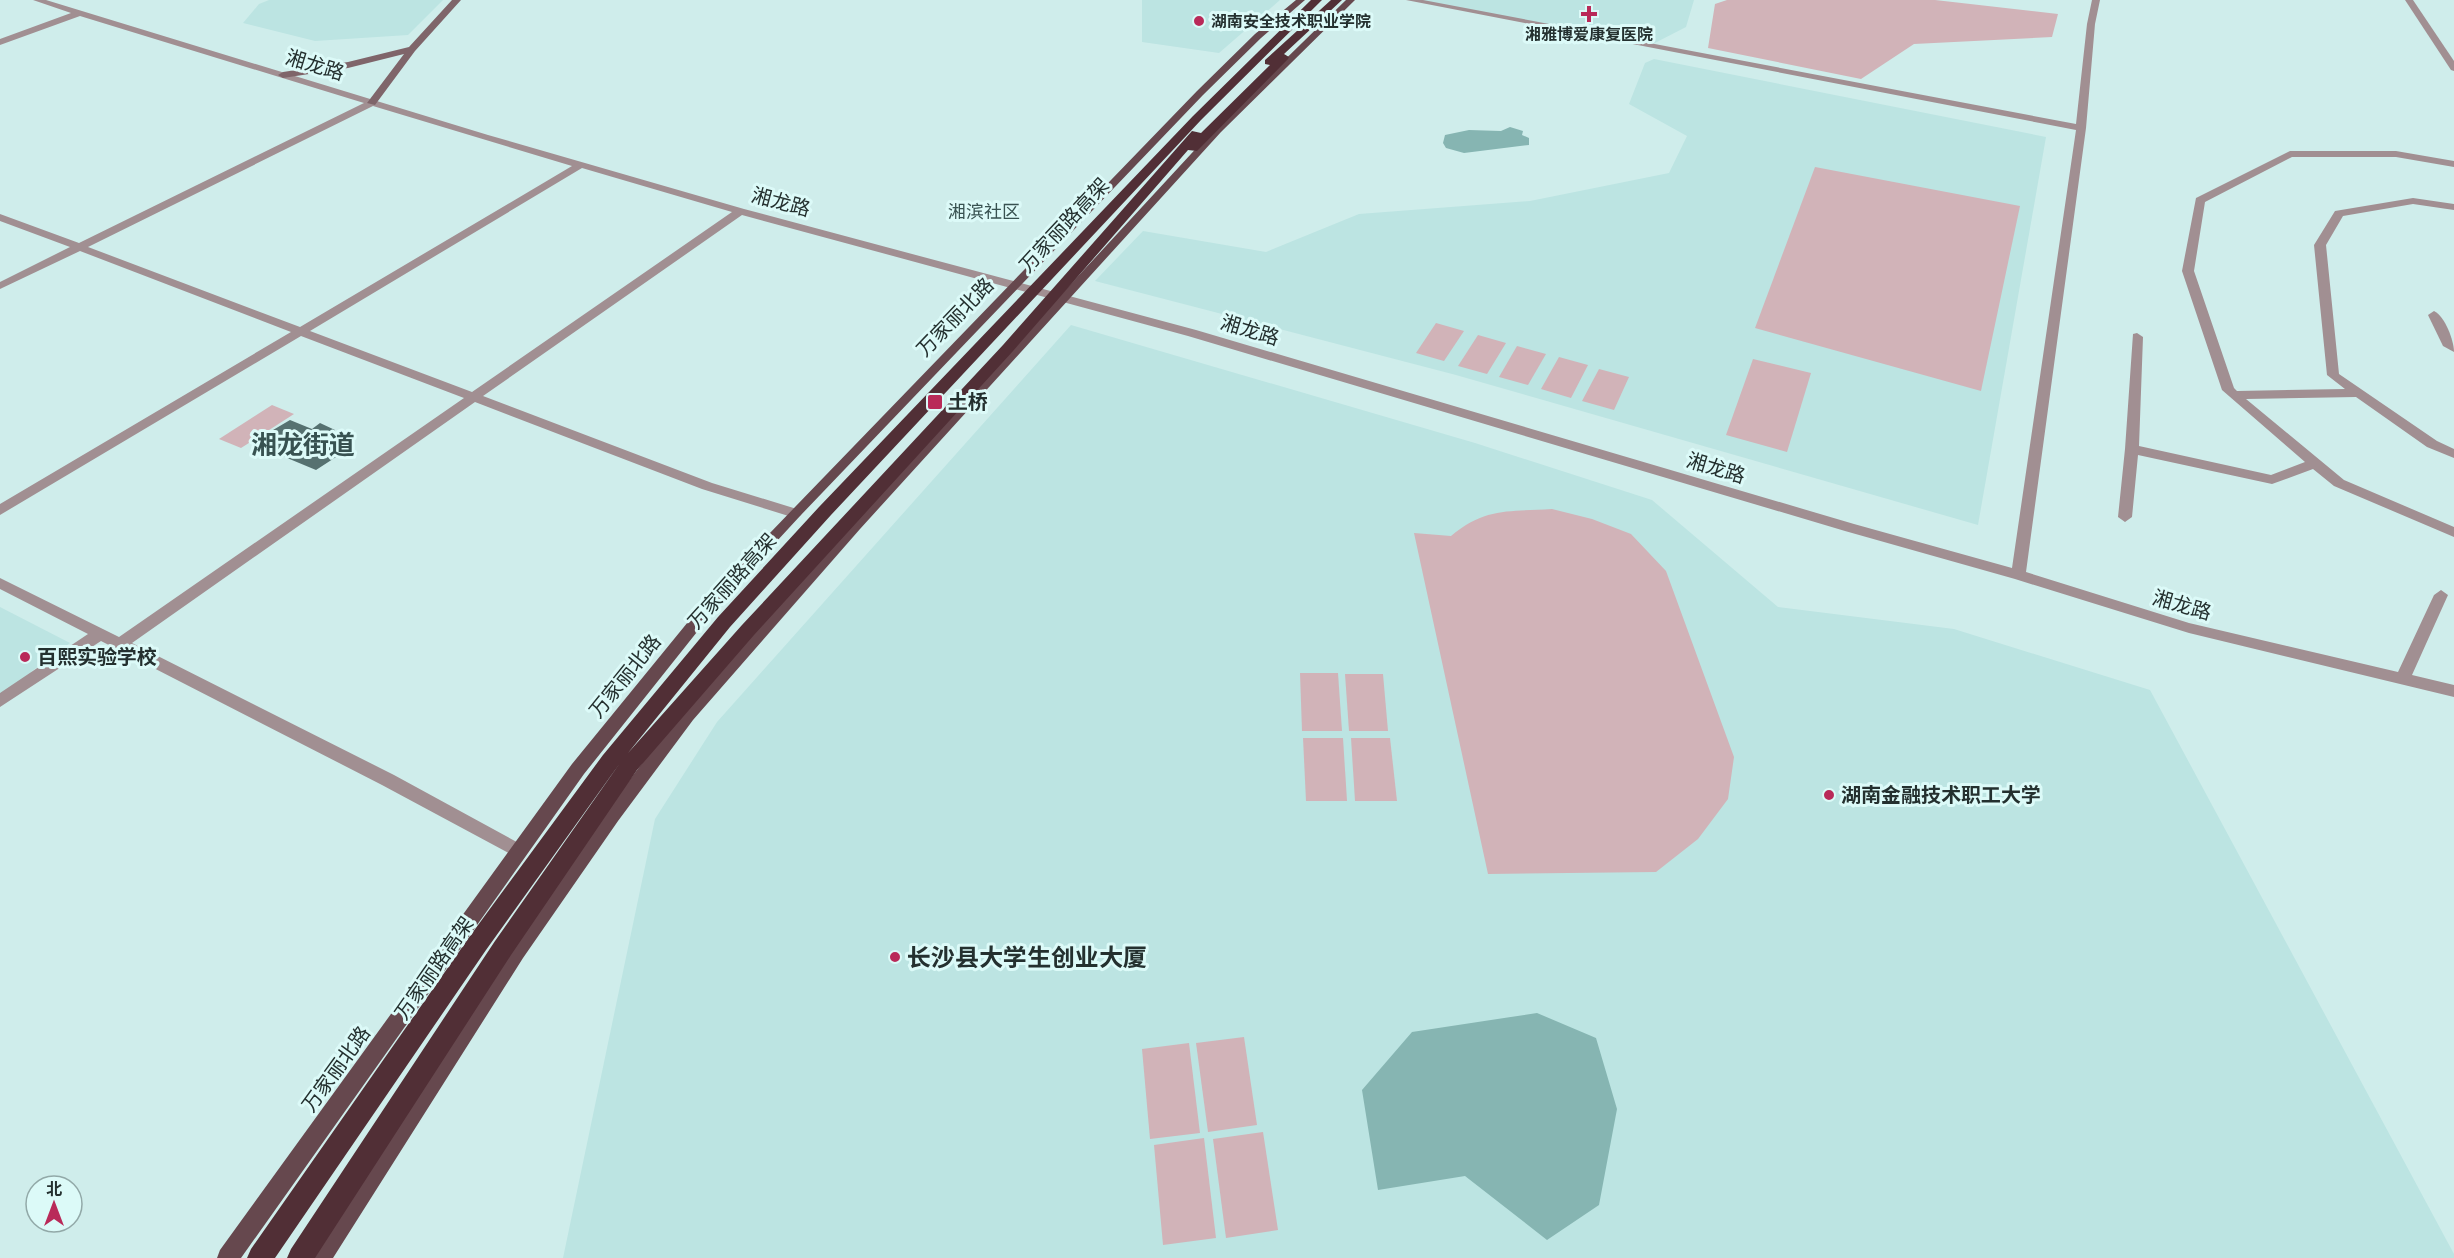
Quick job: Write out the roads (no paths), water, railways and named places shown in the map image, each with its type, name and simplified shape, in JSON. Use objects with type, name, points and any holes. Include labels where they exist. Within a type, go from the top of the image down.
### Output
[{"type":"highway","name":"万家丽路高架","points":[[260,1258],[478,943],[610,760],[724,622],[1189,125],[1317,0]]},
{"type":"highway","name":"万家丽路高架","points":[[300,1258],[502,948],[630,765],[748,630],[1008,348],[1208,121],[1335,4],[1350,0]]},
{"type":"main road","name":"万家丽北路","points":[[228,1258],[518,851],[640,690],[715,599],[1200,93],[1258,36],[1301,0]]},
{"type":"main road","points":[[321,1258],[517,952],[612,816],[687,716],[833,551],[1218,130],[1350,0]]},
{"type":"street","name":"湘龙路","points":[[36,0],[372,103],[740,211],[1203,336],[1839,525],[2018,575],[2189,628],[2454,691]]},
{"type":"street","points":[[0,286],[372,103],[412,49],[457,0]]},
{"type":"street","points":[[1410,0],[2081,128]]},
{"type":"street","points":[[2018,575],[2081,128],[2091,24],[2096,0]]},
{"type":"street","points":[[2409,0],[2454,68]]},
{"type":"street","points":[[0,42],[80,13]]},
{"type":"street","points":[[283,75],[348,65],[412,49]]},
{"type":"street","points":[[2454,164],[2396,154],[2290,154],[2200,200],[2188,271],[2228,390],[2339,483],[2454,532]]},
{"type":"street","points":[[0,510],[582,164]]},
{"type":"street","points":[[2454,207],[2413,201],[2339,213],[2320,245],[2333,375],[2432,444],[2454,454]]},
{"type":"street","points":[[120,644],[740,211]]},
{"type":"street","points":[[0,217],[707,486],[795,513]]},
{"type":"street","points":[[2434,315],[2447,343],[2454,348]]},
{"type":"street","points":[[2125,517],[2132,449],[2137,337]]},
{"type":"street","points":[[2235,395],[2358,393]]},
{"type":"street","points":[[2132,449],[2272,480],[2315,463]]},
{"type":"street","points":[[0,583],[388,780],[518,851]]},
{"type":"street","points":[[2402,680],[2441,595]]},
{"type":"street","points":[[0,701],[100,634]]},
{"type":"place","name":"湘雅博爱康复医院","points":[[1589,14]]},
{"type":"place","name":"湖南安全技术职业学院","points":[[1199,21]]},
{"type":"place","name":"土桥","points":[[935,402]]},
{"type":"place","name":"百熙实验学校","points":[[25,657]]},
{"type":"place","name":"湖南金融技术职工大学","points":[[1829,795]]},
{"type":"place","name":"长沙县大学生创业大厦","points":[[895,957]]},
{"type":"district","name":"湘滨社区","points":[[984,212]]},
{"type":"district","name":"湘龙街道","points":[[303,445]]}]
